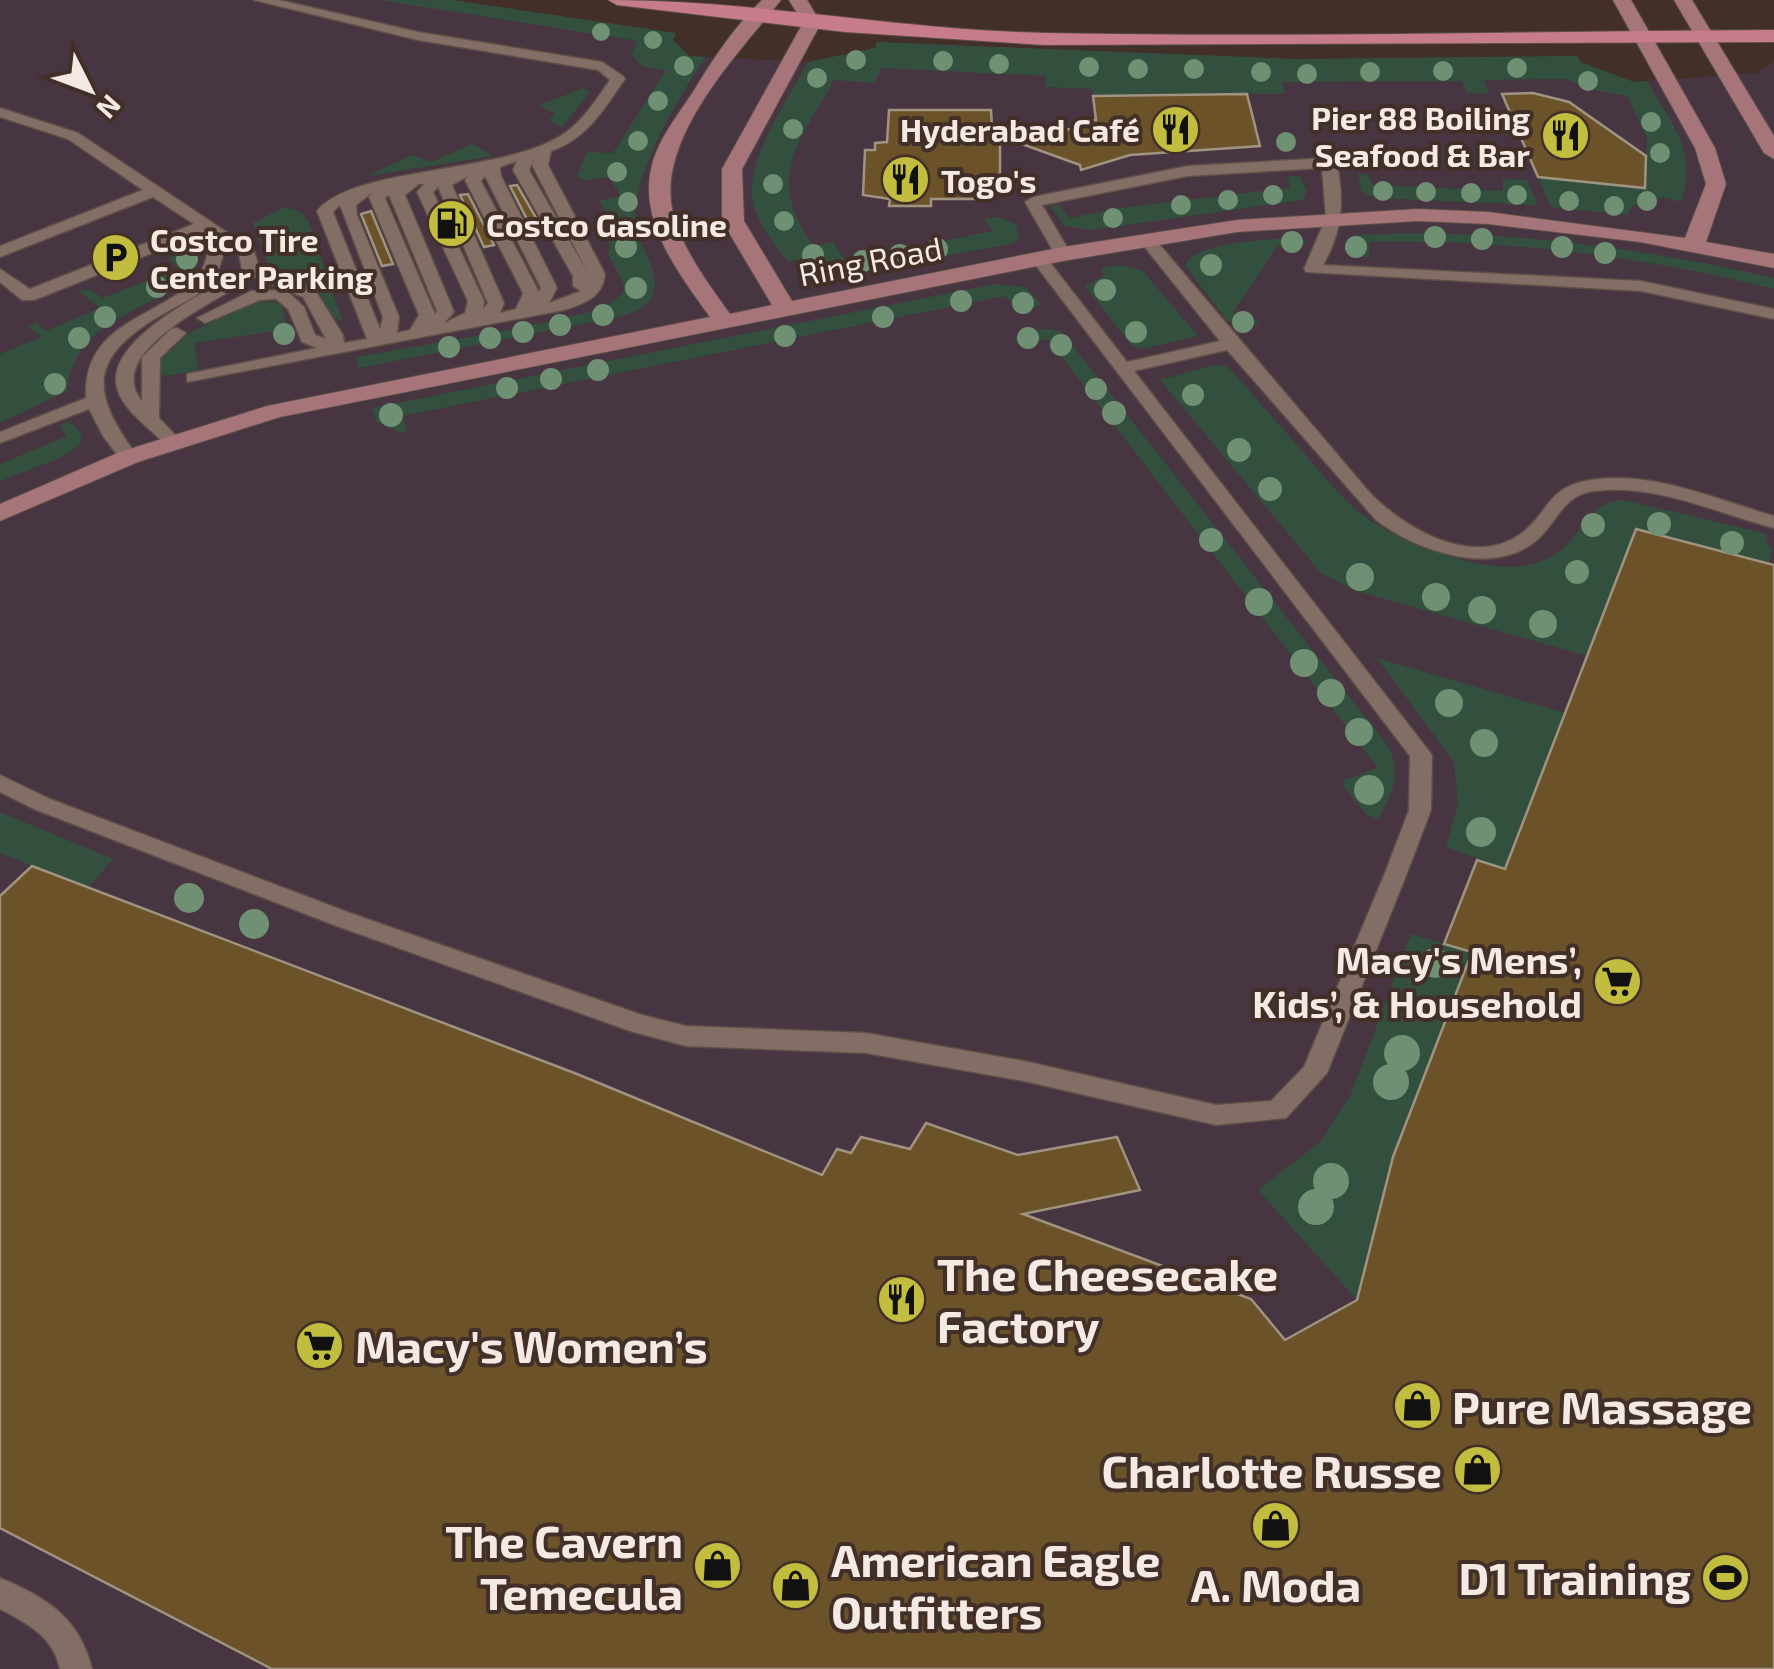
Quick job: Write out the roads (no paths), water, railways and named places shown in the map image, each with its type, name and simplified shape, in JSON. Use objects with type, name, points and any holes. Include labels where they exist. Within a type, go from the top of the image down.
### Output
[{"type":"main road","points":[[617,0],[812,22],[1044,39],[1774,36]]},
{"type":"street","points":[[725,322],[672,238],[660,175],[670,144],[754,16],[772,0]]},
{"type":"street","points":[[786,310],[734,221],[732,170],[812,22],[798,0]]},
{"type":"street","points":[[1622,0],[1705,148],[1716,184],[1694,244]]},
{"type":"street","points":[[1683,0],[1774,153]]},
{"type":"street","name":"Ring Road","points":[[0,513],[129,457],[275,411],[1063,254],[1237,226],[1336,218],[1488,218],[1694,244],[1770,260]]},
{"type":"street","points":[[1770,260],[1774,235]]},
{"type":"lane","points":[[261,0],[418,36],[602,66],[618,79],[566,140],[492,167],[363,191],[348,204],[391,317],[388,334],[377,342]]},
{"type":"lane","points":[[0,112],[73,136],[214,230],[244,242],[251,270]]},
{"type":"lane","points":[[192,378],[455,328],[584,297],[596,286],[596,274],[540,165],[544,148]]},
{"type":"lane","points":[[1063,254],[1033,202],[1188,171],[1329,163],[1336,187],[1336,218],[1332,236],[1312,269],[1641,286],[1774,314]]},
{"type":"lane","points":[[492,167],[549,288],[543,300],[522,314]]},
{"type":"lane","points":[[447,175],[444,184],[496,303],[482,318],[455,328]]},
{"type":"lane","points":[[409,182],[396,195],[446,312],[420,334]]},
{"type":"lane","points":[[0,252],[156,190]]},
{"type":"lane","points":[[0,274],[28,296],[214,230]]},
{"type":"lane","points":[[129,457],[106,430],[92,400],[92,377],[105,352],[124,332],[204,280],[214,265],[214,230]]},
{"type":"lane","points":[[1147,240],[1230,344],[1374,506],[1403,531],[1470,551],[1501,550],[1539,532],[1562,496],[1582,486],[1618,482],[1774,522]]},
{"type":"lane","points":[[0,783],[42,804],[342,918],[670,1032],[866,1043],[1024,1072],[1216,1115],[1277,1111],[1314,1072],[1396,873],[1420,810],[1421,754],[1039,259]]},
{"type":"lane","points":[[251,270],[309,294],[334,335],[336,350]]},
{"type":"lane","points":[[173,442],[128,396],[124,372],[137,346],[251,270]]},
{"type":"lane","points":[[151,417],[148,366],[158,347],[242,300],[280,294],[296,307],[308,338],[336,350]]},
{"type":"lane","points":[[1123,368],[1230,344]]},
{"type":"lane","points":[[0,438],[92,400]]},
{"type":"lane","points":[[0,1593],[53,1622],[70,1640],[76,1669]]},
{"type":"place","name":"Hyderabad Café","points":[[1175,129]]},
{"type":"place","name":"Pier 88 Boiling Seafood & Bar","points":[[1565,135]]},
{"type":"place","name":"Togo's","points":[[906,180]]},
{"type":"place","name":"Costco Gasoline","points":[[451,224]]},
{"type":"place","name":"Costco Tire Center Parking","points":[[115,257]]},
{"type":"place","name":"Macy's Mens’, Kids’, & Household","points":[[1617,981]]},
{"type":"place","name":"The Cheesecake Factory","points":[[902,1299]]},
{"type":"place","name":"Macy's Women’s","points":[[320,1345]]},
{"type":"place","name":"Pure Massage","points":[[1417,1406]]},
{"type":"place","name":"Charlotte Russe","points":[[1477,1470]]},
{"type":"place","name":"A. Moda","points":[[1276,1526]]},
{"type":"place","name":"The Cavern Temecula","points":[[718,1566]]},
{"type":"place","name":"D1 Training","points":[[1726,1577]]},
{"type":"place","name":"American Eagle Outfitters","points":[[796,1585]]}]
